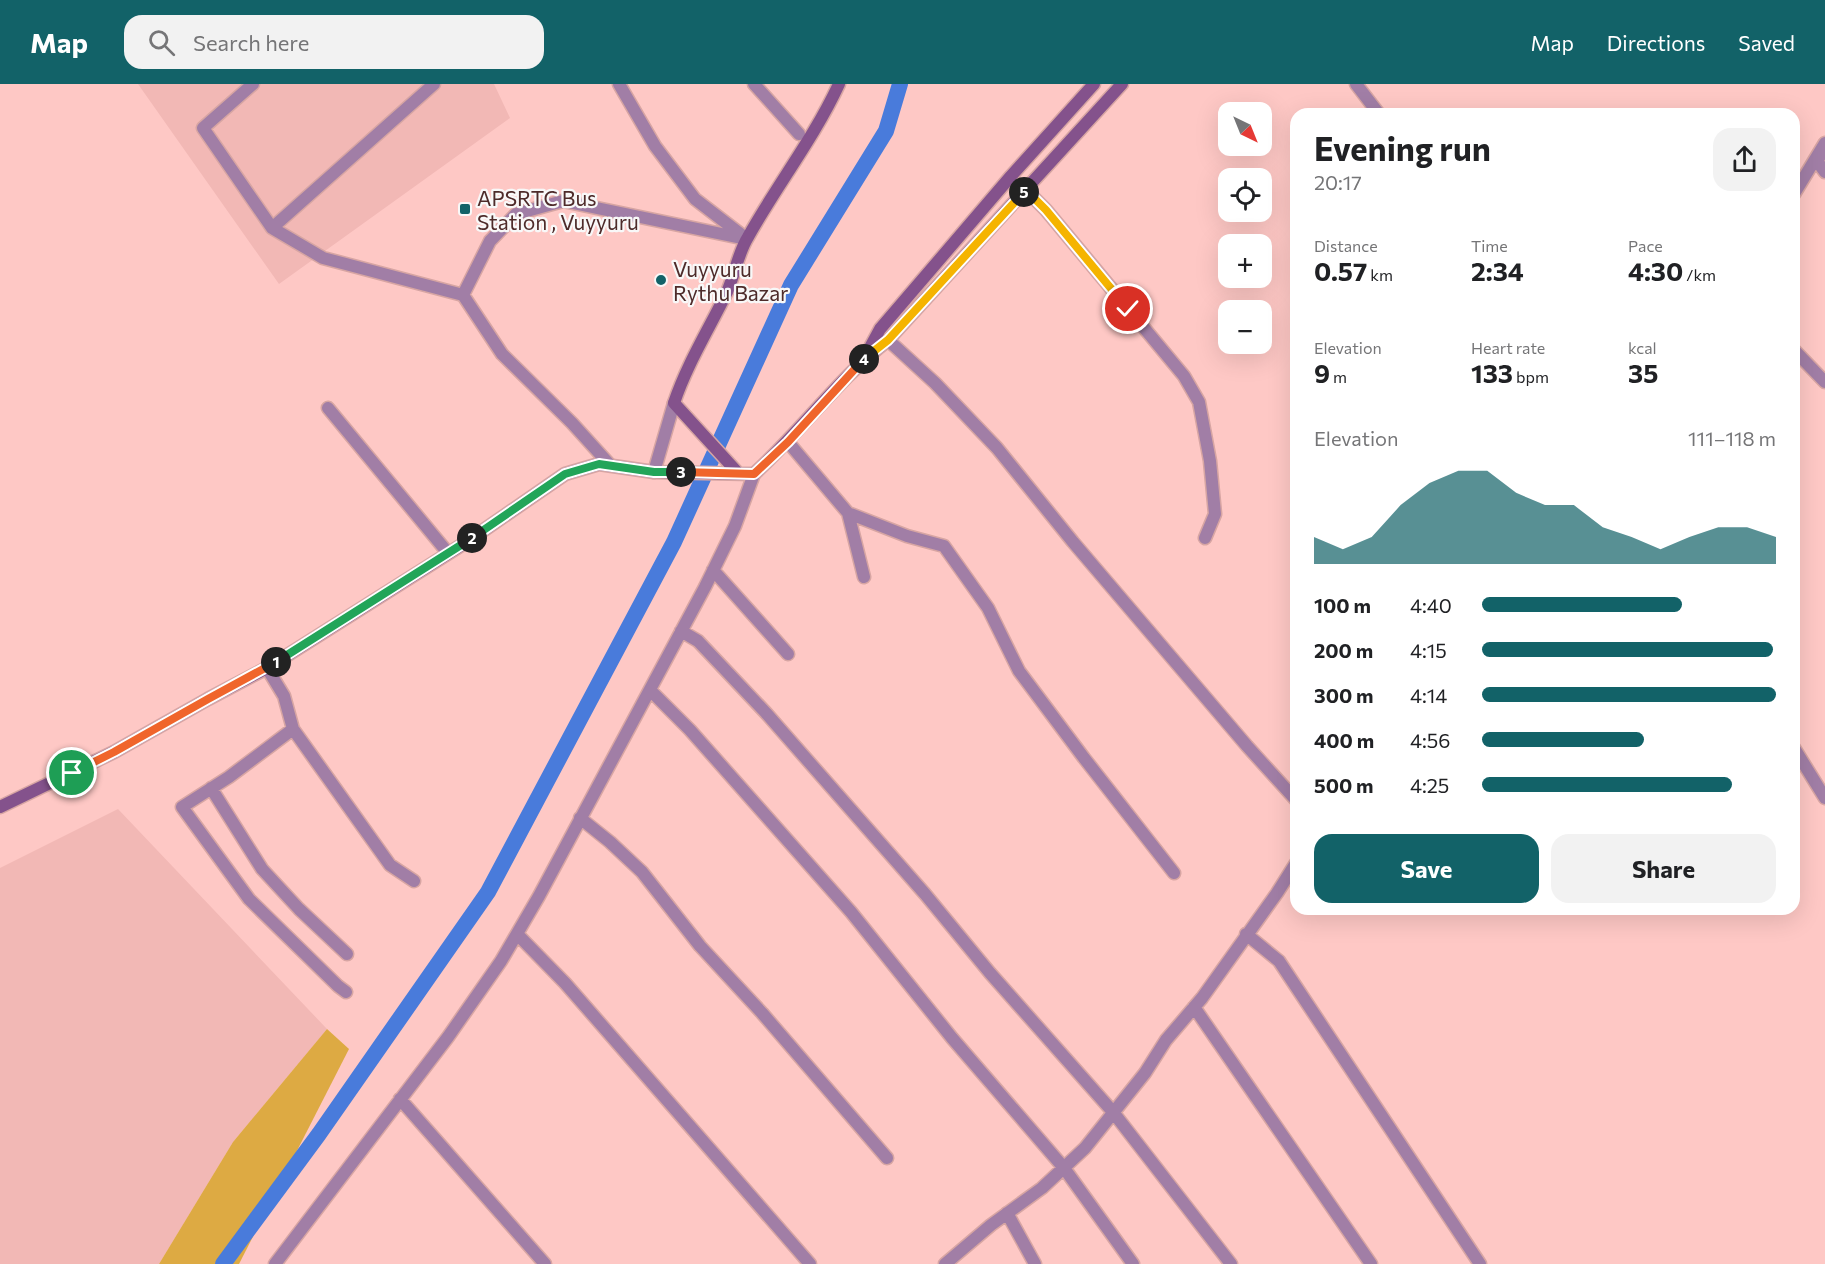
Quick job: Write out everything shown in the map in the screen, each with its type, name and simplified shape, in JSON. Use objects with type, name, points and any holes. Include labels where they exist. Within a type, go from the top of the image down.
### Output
[{"type":"main road","points":[[738,473],[674,403],[682,378],[727,290],[746,239],[781,185],[839,84]]},
{"type":"main road","points":[[863,359],[880,329],[1011,176],[1094,84]]},
{"type":"main road","points":[[0,807],[114,752],[267,668],[448,553],[565,474],[599,464],[654,472],[754,474],[788,442],[863,359],[888,340],[1122,84]]},
{"type":"street","points":[[253,84],[203,128],[272,228],[323,258],[463,295],[502,354],[572,423],[610,465]]},
{"type":"street","points":[[272,228],[434,84]]},
{"type":"street","points":[[619,84],[655,146],[695,199],[746,239]]},
{"type":"street","points":[[754,84],[799,134]]},
{"type":"street","points":[[1356,84],[1374,108]]},
{"type":"street","points":[[1800,184],[1825,143]]},
{"type":"street","points":[[1825,148],[1817,161],[1825,172]]},
{"type":"street","points":[[1026,190],[1046,210],[1184,376],[1199,402],[1210,461],[1215,514],[1204,538]]},
{"type":"street","points":[[463,295],[490,241],[516,214],[563,201],[746,239]]},
{"type":"street","points":[[888,340],[935,383],[997,448],[1073,542],[1246,746],[1290,794]]},
{"type":"street","points":[[1800,356],[1825,382]]},
{"type":"street","points":[[654,472],[674,403]]},
{"type":"street","points":[[328,408],[448,553]]},
{"type":"street","points":[[788,442],[848,513],[864,577]]},
{"type":"street","points":[[276,1264],[455,1027],[501,961],[650,690],[713,570],[735,526],[754,474]]},
{"type":"street","points":[[848,513],[907,536],[944,546],[988,608],[1019,671],[1174,873]]},
{"type":"street","points":[[713,570],[788,654]]},
{"type":"street","points":[[681,631],[698,641],[766,713],[925,894],[990,973],[1113,1112],[1231,1264]]},
{"type":"street","points":[[267,668],[284,696],[293,729],[390,865],[414,881]]},
{"type":"street","points":[[650,690],[743,788],[851,912],[952,1038],[1064,1167],[1133,1264]]},
{"type":"street","points":[[293,729],[182,807],[249,899],[346,992]]},
{"type":"street","points":[[1800,758],[1825,798]]},
{"type":"street","points":[[211,788],[262,869],[299,909],[347,954]]},
{"type":"street","points":[[580,818],[642,872],[700,946],[762,1013],[887,1158]]},
{"type":"street","points":[[945,1264],[1007,1213],[1042,1188],[1085,1148],[1145,1073],[1166,1040],[1194,1007],[1290,872]]},
{"type":"street","points":[[1246,933],[1286,971],[1480,1264]]},
{"type":"street","points":[[517,934],[565,983],[810,1264]]},
{"type":"street","points":[[1194,1007],[1371,1264]]},
{"type":"street","points":[[400,1100],[545,1264]]},
{"type":"street","points":[[1007,1213],[1035,1264]]},
{"type":"shaded area","points":[[138,84],[494,84],[510,118],[279,284]]},
{"type":"shaded area","points":[[118,809],[327,1029],[233,1142],[159,1264],[0,1264],[0,868]]},
{"type":"shaded area","points":[[327,1029],[349,1049],[239,1264],[159,1264],[233,1142]]},
{"type":"waterway","points":[[223,1264],[319,1134],[488,892],[674,542],[791,285],[886,131],[900,84]]},
{"type":"place","name":"APSRTC Bus Station , Vuyyuru","points":[[465,209]]},
{"type":"place","name":"Vuyyuru Rythu Bazar","points":[[661,280]]},
{"type":"route","points":[[72,773],[267,668],[468,541],[565,474],[599,464],[654,472],[754,474],[788,442],[863,359],[888,340],[1026,190],[1101,274],[1128,309]]}]
